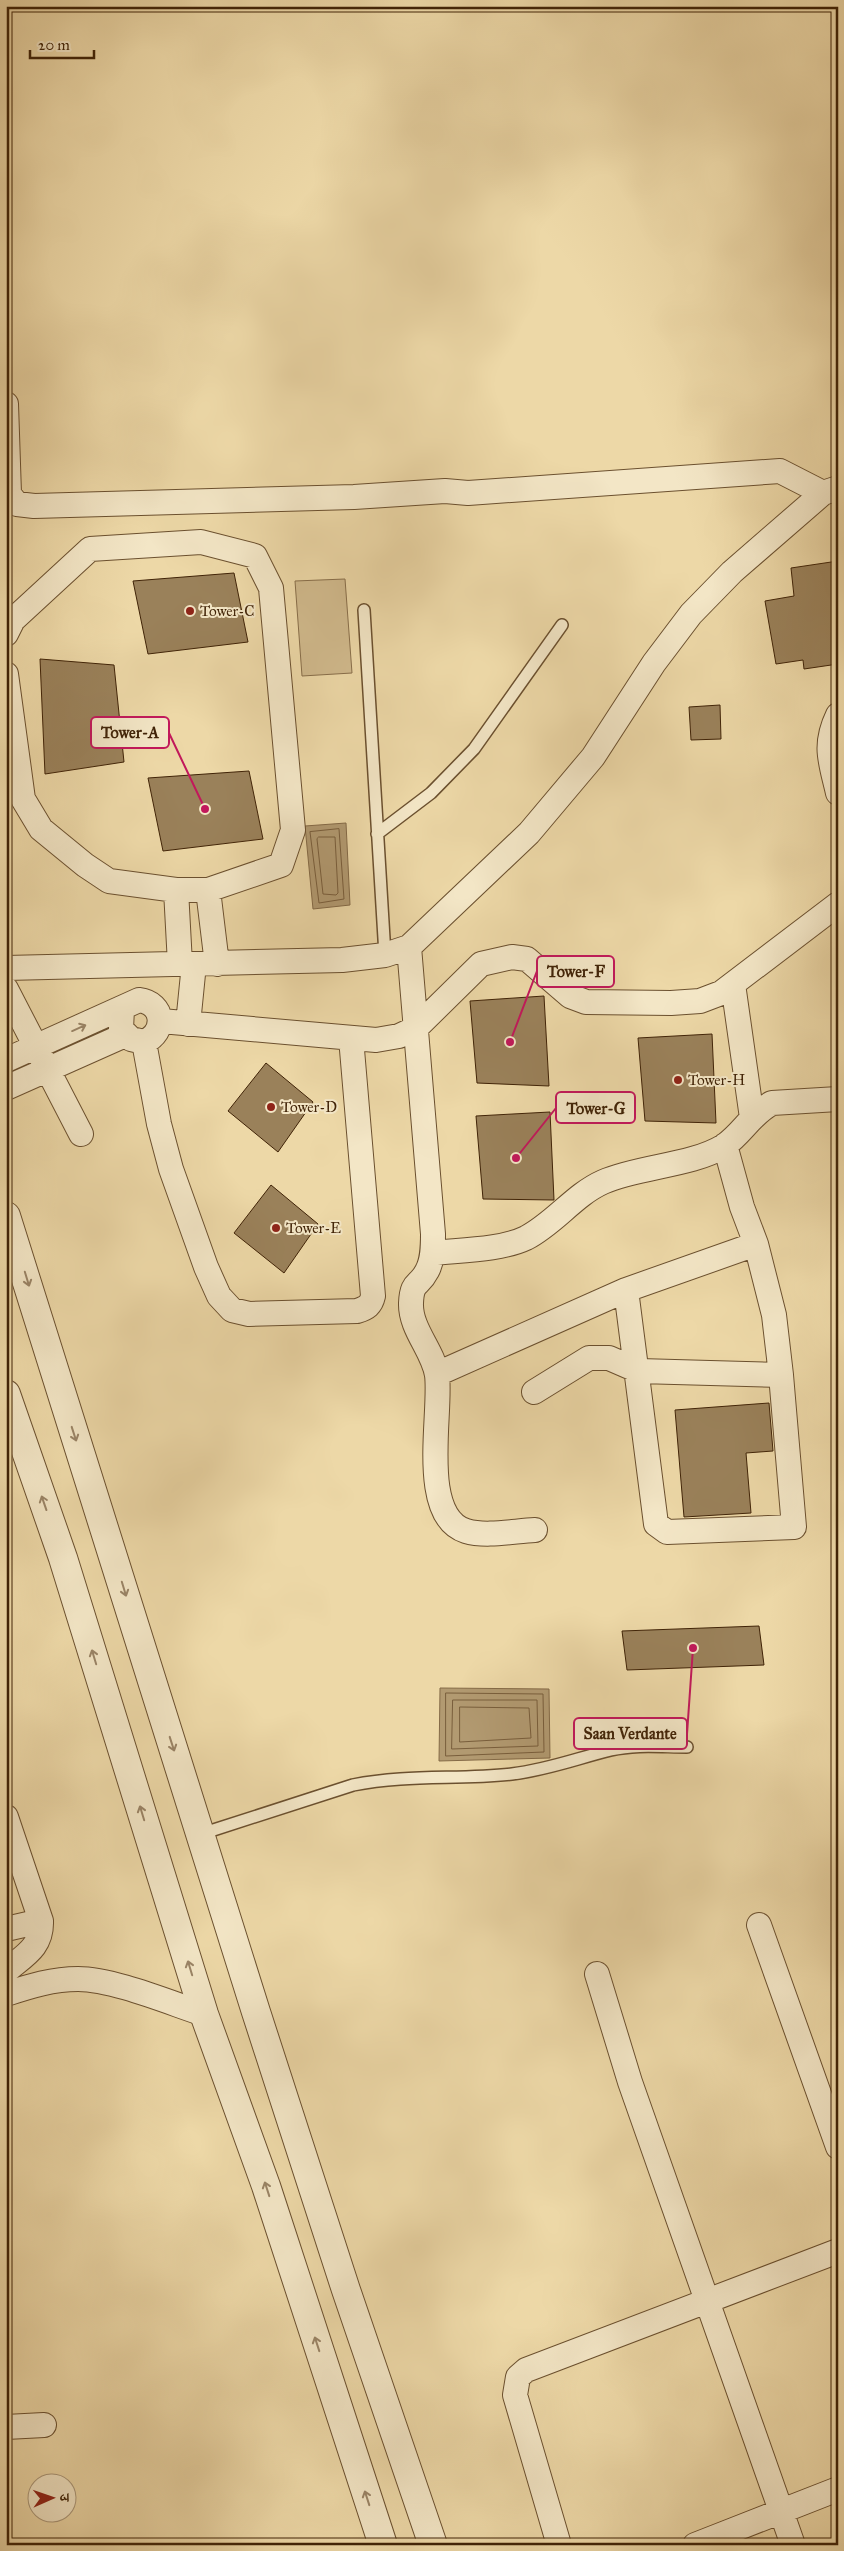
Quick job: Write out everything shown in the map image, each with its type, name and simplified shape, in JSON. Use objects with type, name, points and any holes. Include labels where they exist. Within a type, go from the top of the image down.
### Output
[{"type":"street","points":[[6,404],[9,494],[17,504],[354,498],[445,492],[468,493],[780,471],[830,490],[732,572],[691,614],[654,663],[593,757],[530,832],[409,947],[385,955],[342,960],[6,968]]},
{"type":"street","points":[[6,634],[13,620],[90,549],[201,542],[255,556],[271,588],[292,830],[281,865],[208,890],[176,890],[109,881],[41,829],[23,799],[6,674]]},
{"type":"street","points":[[838,716],[832,726],[828,746],[838,793]]},
{"type":"street","points":[[176,890],[197,964]]},
{"type":"street","points":[[188,1024],[208,890]]},
{"type":"street","points":[[161,1021],[376,1040],[399,1036],[416,1028],[481,964],[512,957],[528,959],[570,996],[586,1002],[671,1003],[700,1001],[721,993],[838,904]]},
{"type":"street","points":[[122,1009],[120,1023],[135,1038],[171,1169],[206,1267],[219,1296],[232,1310],[249,1314],[357,1311],[371,1303],[412,1287],[427,1272],[433,1253],[409,947]]},
{"type":"street","points":[[732,984],[752,1118]]},
{"type":"street","points":[[6,989],[46,1070],[81,1134]]},
{"type":"street","points":[[6,1060],[122,1009],[133,1002],[145,1001],[156,1008],[161,1021],[156,1034],[135,1038],[46,1070],[6,1088]]},
{"type":"street","points":[[351,1038],[373,1296],[371,1303]]},
{"type":"street","points":[[433,1253],[508,1244],[526,1238],[542,1228],[567,1205],[602,1182],[630,1172],[705,1154],[725,1145],[752,1118],[772,1103],[838,1099]]},
{"type":"street","points":[[626,1290],[656,1524],[668,1532],[794,1527],[774,1315],[756,1244],[742,1207],[725,1145]]},
{"type":"street","points":[[6,1216],[200,1834],[346,2290],[433,2545]]},
{"type":"street","points":[[437,1374],[626,1290],[756,1244]]},
{"type":"street","points":[[412,1287],[411,1306],[419,1333],[437,1374],[435,1479],[445,1512],[452,1524],[465,1531],[476,1533],[535,1530]]},
{"type":"street","points":[[534,1392],[589,1358],[609,1358],[636,1370],[781,1375]]},
{"type":"street","points":[[6,1394],[63,1558],[204,2014],[266,2186],[383,2545]]},
{"type":"street","points":[[6,1817],[41,1921],[42,1935],[37,1944],[6,1971]]},
{"type":"street","points":[[6,1929],[41,1921]]},
{"type":"street","points":[[759,1925],[838,2147]]},
{"type":"street","points":[[597,1974],[630,2082],[793,2545]]},
{"type":"street","points":[[6,1994],[41,1983],[79,1979],[124,1988],[204,2014]]},
{"type":"street","points":[[559,2545],[515,2395],[518,2377],[526,2370],[838,2251]]},
{"type":"street","points":[[6,2427],[44,2426]]},
{"type":"street","points":[[696,2545],[838,2489]]},
{"type":"lane","points":[[364,610],[385,955]]},
{"type":"lane","points":[[377,834],[431,793],[474,749],[562,625]]},
{"type":"lane","points":[[200,1834],[374,1780],[407,1777],[510,1774],[548,1769],[612,1750],[635,1746],[687,1747]]},
{"type":"shaded area","points":[[345,579],[352,673],[302,676],[295,581]]},
{"type":"water","points":[[346,823],[350,905],[313,909],[305,826]]},
{"type":"water","points":[[440,1688],[549,1689],[550,1758],[439,1761]]},
{"type":"building","points":[[838,561],[838,664],[804,669],[803,660],[776,664],[765,601],[794,596],[791,568]]},
{"type":"building","name":"Tower-C","points":[[234,573],[248,642],[148,654],[133,581]]},
{"type":"building","points":[[40,659],[114,665],[124,762],[45,774]]},
{"type":"building","points":[[720,705],[721,739],[691,740],[689,707]]},
{"type":"building","points":[[249,771],[263,839],[163,851],[148,778]]},
{"type":"building","points":[[544,996],[549,1086],[477,1083],[470,1001]]},
{"type":"building","name":"Tower-H","points":[[712,1034],[716,1123],[645,1121],[638,1038]]},
{"type":"building","name":"Tower-D","points":[[266,1063],[313,1102],[278,1152],[228,1111]]},
{"type":"building","points":[[550,1112],[554,1200],[483,1199],[476,1116]]},
{"type":"building","name":"Tower-E","points":[[271,1185],[318,1224],[284,1273],[234,1233]]},
{"type":"building","points":[[769,1403],[773,1451],[746,1453],[751,1513],[684,1517],[675,1410]]},
{"type":"building","points":[[759,1626],[764,1665],[627,1670],[622,1631]]},
{"type":"place","name":"Tower-C","points":[[190,611]]},
{"type":"place","name":"Tower-A","points":[[205,809]]},
{"type":"place","name":"Tower-F","points":[[510,1042]]},
{"type":"place","name":"Tower-H","points":[[678,1080]]},
{"type":"place","name":"Tower-D","points":[[271,1107]]},
{"type":"place","name":"Tower-G","points":[[516,1158]]},
{"type":"place","name":"Tower-E","points":[[276,1228]]},
{"type":"place","name":"Saan Verdante","points":[[693,1648]]}]
